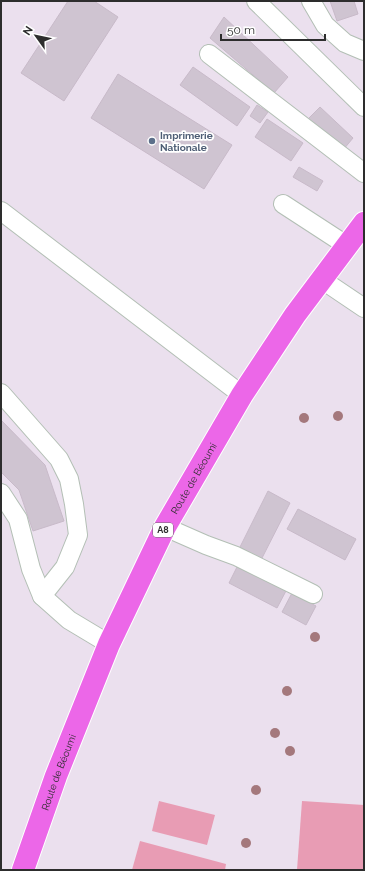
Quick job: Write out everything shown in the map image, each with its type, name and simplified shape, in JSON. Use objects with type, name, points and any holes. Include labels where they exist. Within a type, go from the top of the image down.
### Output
[{"type":"main road","name":"Route de Béoumi","points":[[23,870],[56,776],[109,644],[165,527],[242,395],[295,315],[346,245],[364,223]]},
{"type":"street","points":[[256,1],[364,107]]},
{"type":"street","points":[[311,1],[325,25],[345,43],[364,50]]},
{"type":"street","points":[[209,54],[364,173]]},
{"type":"street","points":[[283,204],[346,245]]},
{"type":"street","points":[[1,211],[242,395]]},
{"type":"street","points":[[1,222],[19,224]]},
{"type":"street","points":[[321,279],[364,308]]},
{"type":"street","points":[[1,393],[60,459],[69,479],[78,535],[65,567],[42,596]]},
{"type":"street","points":[[1,493],[18,519],[31,569],[42,596],[69,620],[109,644]]},
{"type":"street","points":[[165,527],[236,556],[313,594]]},
{"type":"shaded area","points":[[159,801],[215,815],[207,845],[152,831]]},
{"type":"shaded area","points":[[302,801],[364,805],[364,870],[297,870]]},
{"type":"shaded area","points":[[140,841],[226,864],[225,870],[132,870]]},
{"type":"building","points":[[68,1],[94,1],[118,17],[64,101],[21,73]]},
{"type":"building","points":[[330,1],[354,1],[358,14],[337,21]]},
{"type":"building","points":[[224,17],[288,77],[274,93],[210,38]]},
{"type":"building","points":[[193,67],[250,107],[237,126],[180,85]]},
{"type":"building","points":[[118,74],[232,145],[204,189],[91,118]]},
{"type":"building","points":[[257,105],[268,112],[260,123],[250,116]]},
{"type":"building","points":[[320,107],[353,138],[343,150],[308,119]]},
{"type":"building","points":[[267,119],[303,143],[291,161],[255,137]]},
{"type":"building","points":[[299,167],[323,181],[317,191],[293,177]]},
{"type":"building","points":[[1,420],[45,465],[64,521],[33,531],[19,490],[1,472]]},
{"type":"building","points":[[268,491],[290,503],[261,560],[239,549]]},
{"type":"building","points":[[298,509],[356,539],[345,560],[287,529]]},
{"type":"building","points":[[239,563],[287,589],[277,608],[229,583]]},
{"type":"building","points":[[292,593],[316,606],[306,625],[282,612]]},
{"type":"place","name":"Imprimerie Nationale","points":[[152,141]]}]
